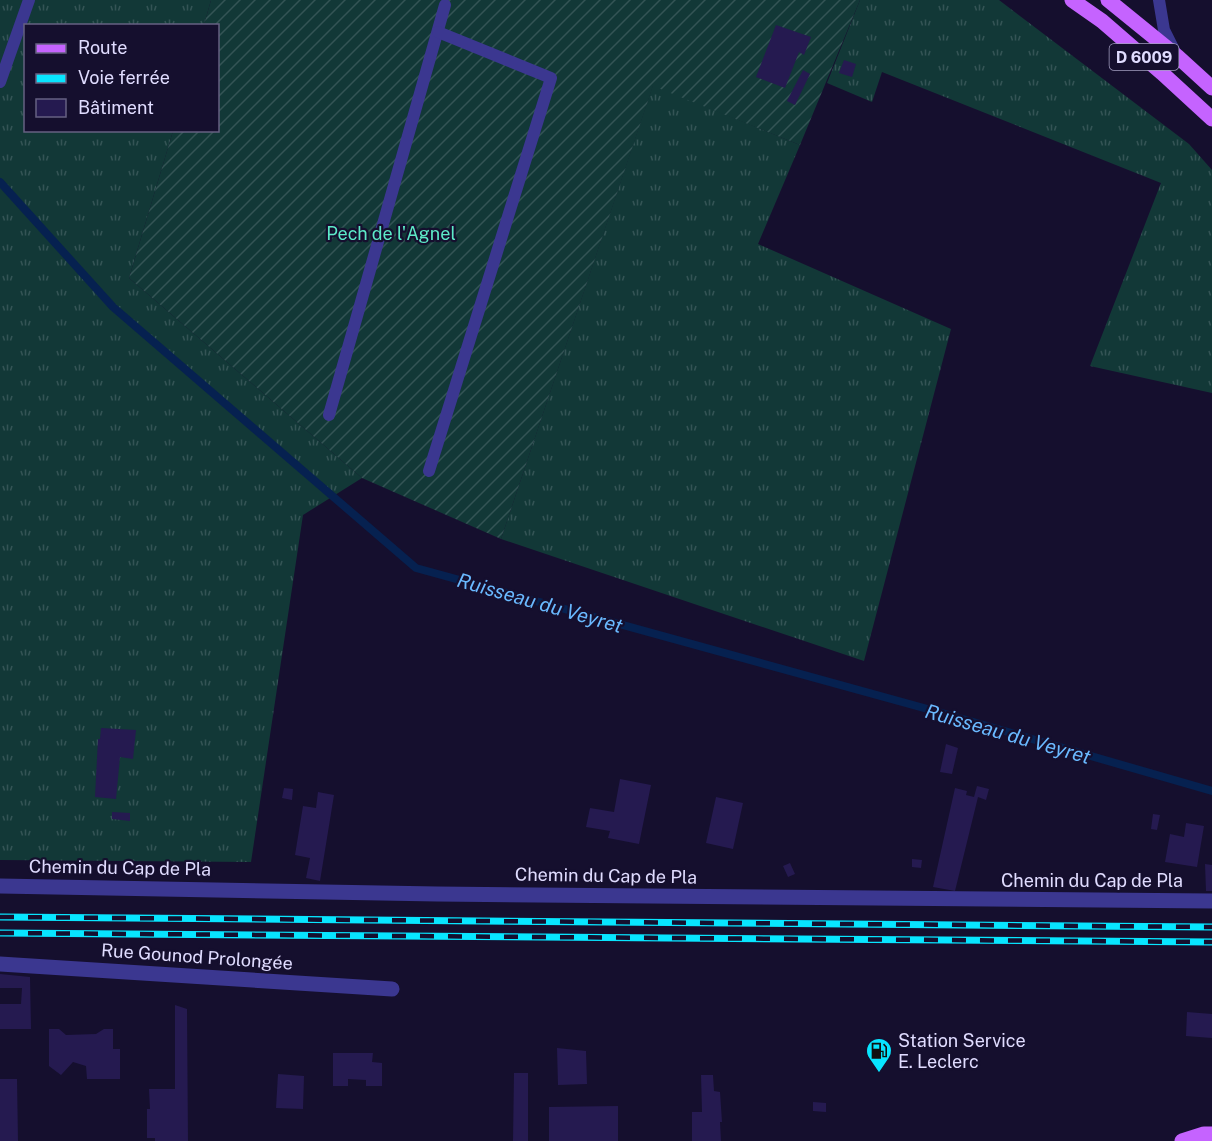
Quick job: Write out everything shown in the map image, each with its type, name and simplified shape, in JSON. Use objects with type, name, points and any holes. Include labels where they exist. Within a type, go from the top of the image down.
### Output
[{"type":"main road","name":"D 6009","points":[[1072,0],[1102,21],[1212,119]]},
{"type":"main road","name":"D 6009","points":[[1108,0],[1177,56],[1212,88]]},
{"type":"main road","points":[[1182,1141],[1204,1134],[1212,1134]]},
{"type":"street","name":"Chemin du Cap de Pla","points":[[0,886],[425,894],[1212,901]]},
{"type":"street","name":"Rue Gounod Prolongée","points":[[0,964],[392,989]]},
{"type":"lane","points":[[0,82],[29,0]]},
{"type":"lane","points":[[1160,0],[1164,30],[1177,56]]},
{"type":"lane","points":[[329,415],[445,4]]},
{"type":"lane","points":[[429,471],[551,78],[438,32]]},
{"type":"green space","points":[[0,0],[211,0],[204,24],[24,24],[24,132],[173,132],[129,278],[362,478],[303,515],[251,862],[0,860]]},
{"type":"green space","name":"Pech de l'Agnel","points":[[211,0],[860,0],[800,145],[653,86],[501,539],[362,478],[129,278],[173,132],[219,132],[219,24],[204,24]]},
{"type":"green space","points":[[860,0],[999,0],[1189,144],[1212,170],[1212,393],[1090,366],[1161,183],[882,72],[872,102],[827,83]]},
{"type":"green space","points":[[653,85],[800,145],[758,244],[951,329],[864,661],[501,539]]},
{"type":"building","points":[[776,25],[811,37],[804,55],[799,52],[785,88],[756,77]]},
{"type":"building","points":[[844,60],[856,64],[852,77],[839,73]]},
{"type":"building","points":[[803,70],[810,74],[795,105],[787,101]]},
{"type":"building","points":[[101,728],[136,730],[133,759],[120,757],[116,799],[95,797],[98,739],[100,739]]},
{"type":"building","points":[[946,744],[958,748],[952,774],[940,772]]},
{"type":"building","points":[[620,779],[651,785],[639,844],[608,838],[610,831],[586,827],[590,808],[614,812]]},
{"type":"building","points":[[977,786],[989,789],[986,800],[978,797],[955,891],[933,887],[955,788],[967,791],[966,795],[974,797]]},
{"type":"building","points":[[284,788],[293,789],[292,800],[282,798]]},
{"type":"building","points":[[318,792],[334,795],[320,881],[306,878],[310,858],[295,855],[303,806],[316,808]]},
{"type":"building","points":[[716,797],[743,803],[733,849],[706,843]]},
{"type":"building","points":[[112,812],[130,813],[130,821],[112,819]]},
{"type":"building","points":[[1153,814],[1160,815],[1157,830],[1151,829]]},
{"type":"building","points":[[1186,823],[1204,826],[1197,867],[1165,862],[1170,834],[1184,837]]},
{"type":"building","points":[[912,859],[922,860],[921,868],[912,867]]},
{"type":"building","points":[[790,863],[795,874],[788,877],[783,866]]},
{"type":"building","points":[[1205,864],[1212,865],[1212,891],[1206,891]]},
{"type":"building","points":[[0,974],[30,977],[31,1029],[0,1029],[0,1004],[21,1004],[22,988],[0,988]]},
{"type":"building","points":[[175,1005],[187,1009],[188,1141],[155,1141],[155,1138],[147,1138],[147,1109],[150,1109],[149,1089],[175,1089]]},
{"type":"building","points":[[1187,1012],[1212,1014],[1212,1038],[1186,1036]]},
{"type":"building","points":[[49,1029],[59,1029],[66,1035],[96,1034],[104,1029],[113,1029],[113,1049],[120,1049],[120,1079],[87,1079],[86,1066],[73,1062],[61,1075],[49,1066]]},
{"type":"building","points":[[557,1048],[586,1051],[587,1084],[558,1085]]},
{"type":"building","points":[[333,1053],[373,1053],[372,1062],[382,1063],[382,1086],[366,1086],[366,1080],[348,1079],[348,1086],[333,1086]]},
{"type":"building","points":[[514,1073],[528,1073],[528,1141],[513,1141]]},
{"type":"building","points":[[278,1074],[304,1076],[303,1109],[276,1108]]},
{"type":"building","points":[[701,1075],[713,1075],[714,1091],[720,1092],[721,1141],[692,1141],[692,1112],[702,1112]]},
{"type":"building","points":[[0,1079],[17,1079],[18,1141],[0,1141]]},
{"type":"building","points":[[813,1102],[826,1103],[826,1112],[813,1111]]},
{"type":"building","points":[[618,1106],[618,1141],[549,1141],[549,1107]]},
{"type":"waterway","name":"Ruisseau du Veyret","points":[[0,182],[113,307],[416,568],[942,713],[1212,791]]},
{"type":"railway","points":[[0,917],[1212,927]]},
{"type":"railway","points":[[0,933],[1212,942]]},
{"type":"place","name":"Station Service E. Leclerc","points":[[879,1074]]}]
